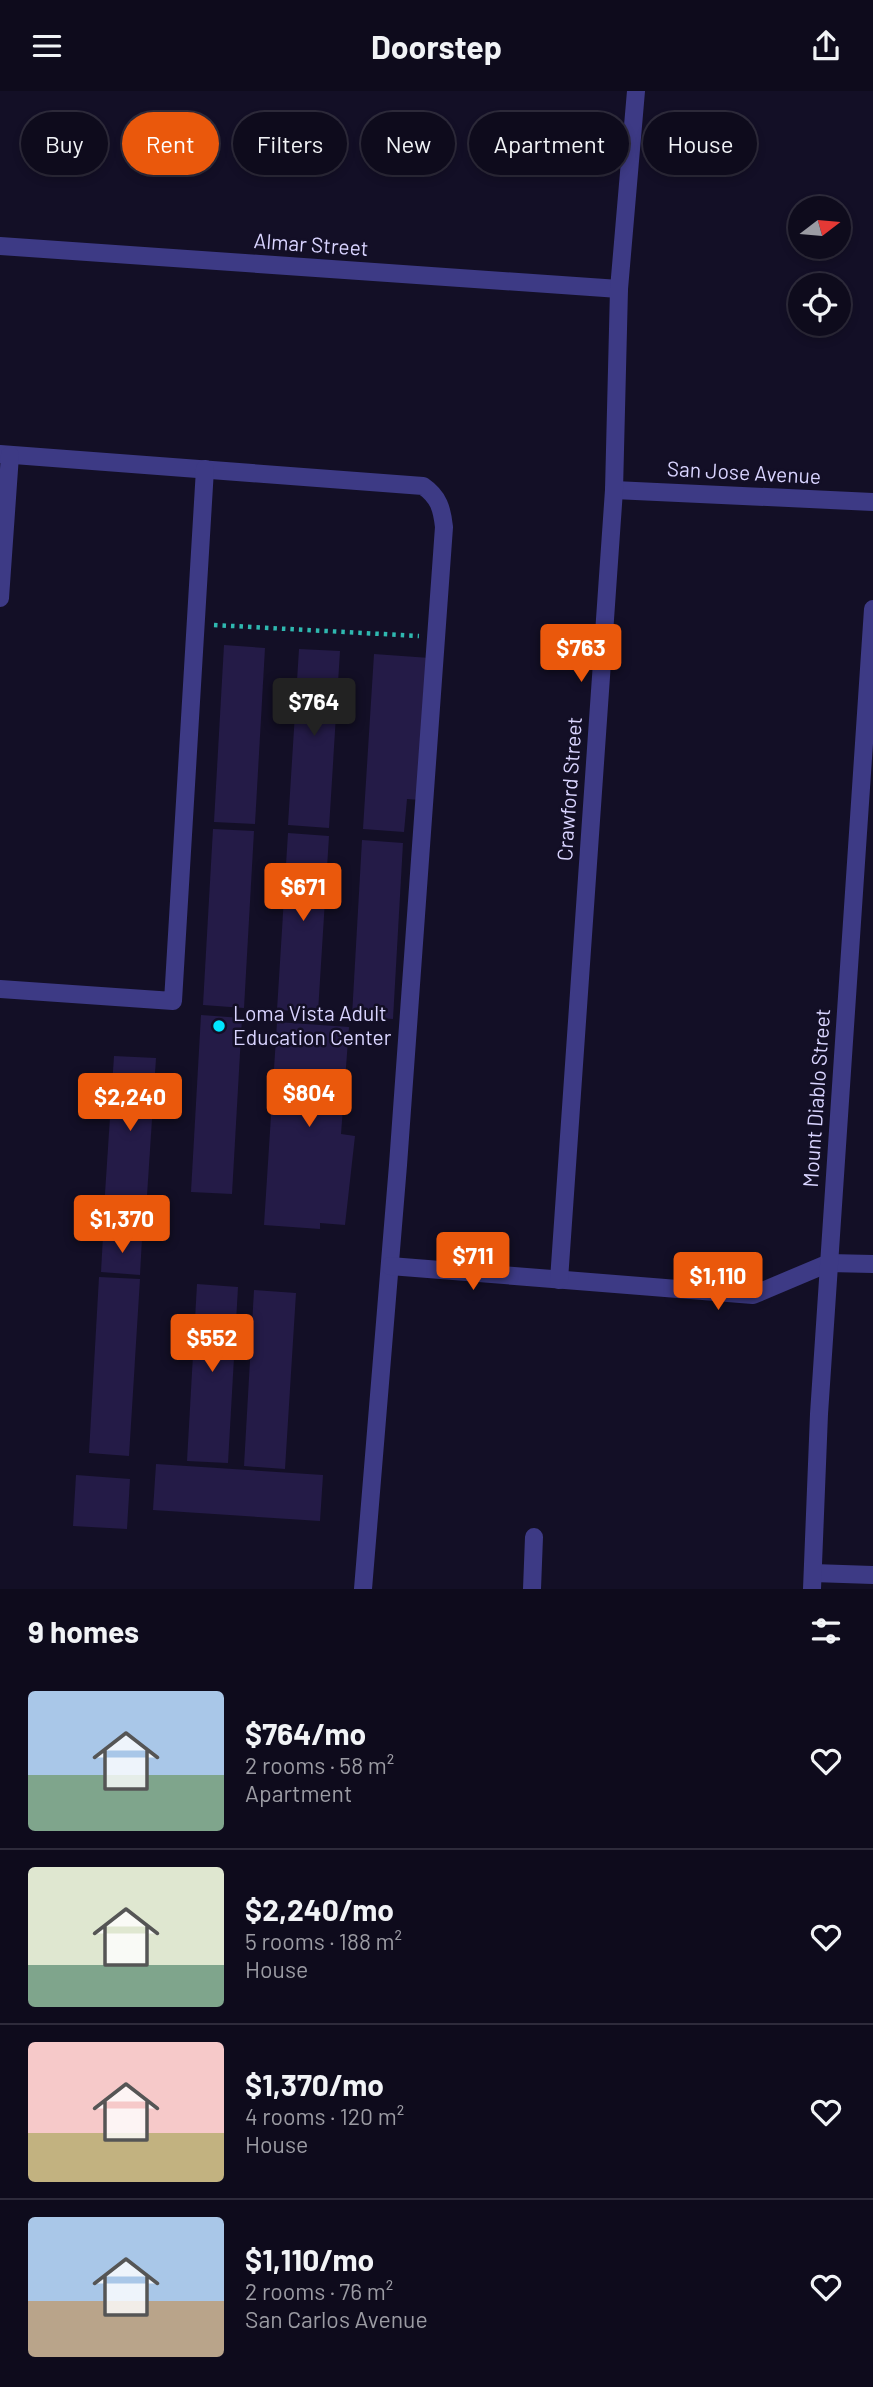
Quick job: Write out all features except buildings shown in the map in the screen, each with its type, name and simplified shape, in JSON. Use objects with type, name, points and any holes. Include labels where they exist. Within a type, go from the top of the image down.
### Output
[{"type":"street","name":"Crawford Street","points":[[559,1280],[614,490],[619,289],[636,91]]},
{"type":"street","name":"Almar Street","points":[[0,246],[619,289]]},
{"type":"street","points":[[0,598],[5,455],[423,486],[433,492],[442,509],[444,527],[390,1266],[363,1589]]},
{"type":"street","points":[[0,989],[173,1001],[205,469]]},
{"type":"street","name":"San Jose Avenue","points":[[614,490],[873,502]]},
{"type":"street","name":"Mount Diablo Street","points":[[813,1581],[819,1414],[873,610]]},
{"type":"street","points":[[390,1266],[753,1295],[829,1263],[873,1264]]},
{"type":"street","points":[[532,1589],[534,1537]]},
{"type":"street","points":[[813,1581],[873,1575]]},
{"type":"place","name":"Loma Vista Adult Education Center","points":[[219,1026]]}]
